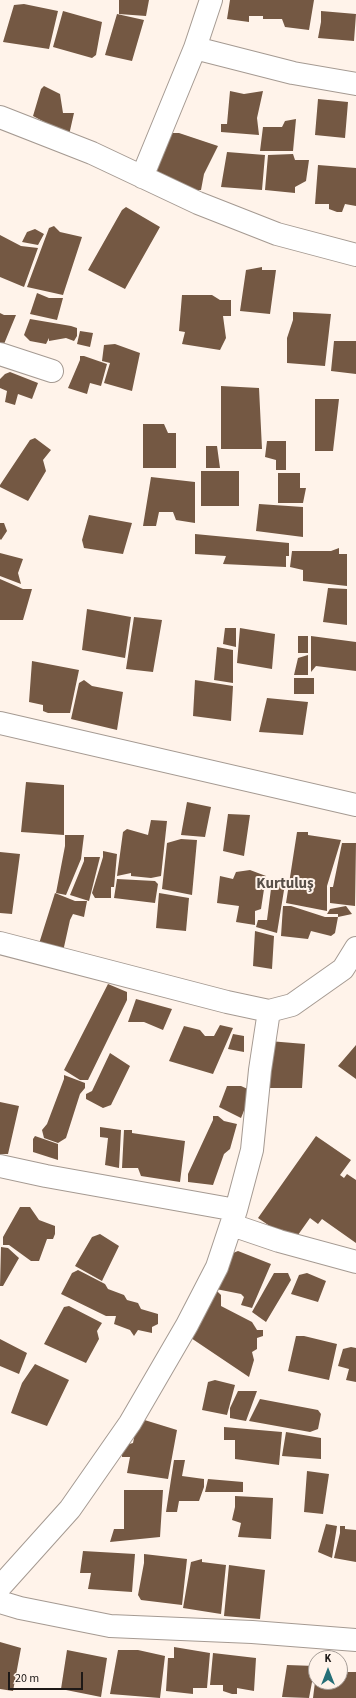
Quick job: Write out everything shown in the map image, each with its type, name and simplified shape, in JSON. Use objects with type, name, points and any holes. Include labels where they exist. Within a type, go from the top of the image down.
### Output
[{"type":"street","points":[[142,177],[195,48],[211,0]]},
{"type":"street","points":[[195,48],[294,73],[356,84]]},
{"type":"street","points":[[0,117],[92,154],[198,203],[277,234],[356,254]]},
{"type":"street","points":[[0,354],[52,371]]},
{"type":"street","points":[[0,723],[356,805]]},
{"type":"street","points":[[0,943],[227,1002],[269,1011],[292,1005],[344,969],[356,948]]},
{"type":"street","points":[[0,1587],[70,1509],[130,1423],[187,1325],[214,1274],[234,1218],[252,1150],[260,1070],[269,1011]]},
{"type":"street","points":[[0,1166],[234,1218],[279,1241],[356,1262]]},
{"type":"street","points":[[0,1602],[20,1608],[110,1626],[252,1632],[356,1640]]},
{"type":"building","points":[[119,0],[149,0],[146,16],[119,14]]},
{"type":"building","points":[[230,0],[314,0],[309,30],[285,27],[282,19],[263,19],[263,16],[249,16],[249,22],[227,19]]},
{"type":"building","points":[[24,4],[58,11],[49,49],[3,42],[14,5]]},
{"type":"building","points":[[63,11],[102,22],[96,55],[92,58],[53,47]]},
{"type":"building","points":[[321,11],[356,14],[354,41],[318,38],[321,22]]},
{"type":"building","points":[[117,14],[144,20],[132,61],[105,55]]},
{"type":"building","points":[[44,86],[60,94],[63,113],[74,113],[69,135],[33,116],[41,89]]},
{"type":"building","points":[[230,91],[244,94],[263,91],[257,118],[259,135],[221,132],[221,124],[227,124]]},
{"type":"building","points":[[318,99],[348,102],[345,138],[315,135]]},
{"type":"building","points":[[296,119],[293,151],[260,151],[263,127],[282,127],[285,121]]},
{"type":"building","points":[[169,133],[179,133],[218,146],[204,174],[201,190],[191,190],[154,176],[169,137]]},
{"type":"building","points":[[227,152],[265,155],[262,190],[221,187]]},
{"type":"building","points":[[293,154],[295,160],[309,160],[306,181],[295,187],[295,193],[265,190],[268,155]]},
{"type":"building","points":[[318,165],[356,168],[356,206],[345,204],[342,212],[337,212],[329,209],[329,204],[315,204]]},
{"type":"building","points":[[126,207],[160,227],[125,289],[88,270],[122,210]]},
{"type":"building","points":[[54,226],[60,232],[82,237],[63,295],[27,287],[49,228]]},
{"type":"building","points":[[35,229],[44,234],[38,245],[22,242],[27,232]]},
{"type":"building","points":[[0,235],[21,246],[38,248],[24,287],[0,277]]},
{"type":"building","points":[[262,267],[262,270],[276,270],[270,314],[240,311],[246,270]]},
{"type":"building","points":[[37,293],[49,298],[63,298],[57,320],[30,314]]},
{"type":"building","points":[[182,295],[212,295],[220,300],[231,300],[231,316],[223,316],[226,338],[220,350],[182,344],[185,332],[179,331]]},
{"type":"building","points":[[293,312],[331,314],[325,366],[287,363],[287,338],[293,320]]},
{"type":"building","points":[[0,313],[4,315],[16,315],[4,344],[0,343]]},
{"type":"building","points":[[30,319],[77,328],[77,336],[74,341],[66,338],[49,341],[49,338],[46,344],[30,341],[24,335]]},
{"type":"building","points":[[80,331],[93,333],[90,347],[77,344]]},
{"type":"building","points":[[334,341],[356,341],[356,374],[331,371]]},
{"type":"building","points":[[115,344],[140,353],[132,391],[104,383],[110,363],[102,361],[104,345]]},
{"type":"building","points":[[80,356],[107,364],[101,386],[90,383],[87,394],[68,388],[80,360]]},
{"type":"building","points":[[10,372],[38,383],[32,399],[18,394],[15,405],[5,402],[7,391],[0,388],[0,379],[5,374]]},
{"type":"building","points":[[221,386],[259,388],[262,449],[221,449]]},
{"type":"building","points":[[315,399],[339,399],[333,451],[315,451]]},
{"type":"building","points":[[143,424],[164,424],[168,433],[176,433],[176,468],[143,468]]},
{"type":"building","points":[[35,438],[51,450],[43,460],[46,471],[28,501],[0,487],[0,485],[30,440]]},
{"type":"building","points":[[267,441],[286,441],[286,470],[276,470],[276,460],[265,457]]},
{"type":"building","points":[[206,446],[217,446],[220,468],[206,468]]},
{"type":"building","points":[[201,471],[239,471],[239,506],[201,506]]},
{"type":"building","points":[[278,473],[300,473],[300,488],[306,488],[303,503],[278,503]]},
{"type":"building","points":[[151,477],[195,482],[195,523],[176,520],[173,512],[159,512],[156,526],[143,526]]},
{"type":"building","points":[[259,504],[303,507],[303,537],[256,531]]},
{"type":"building","points":[[89,515],[132,523],[123,554],[84,548],[82,540]]},
{"type":"building","points":[[0,523],[4,523],[7,531],[1,540],[0,539]]},
{"type":"building","points":[[195,534],[289,543],[289,556],[286,556],[286,567],[223,564],[226,556],[195,554]]},
{"type":"building","points":[[339,548],[339,554],[347,554],[347,586],[303,581],[303,570],[290,567],[292,551],[331,551]]},
{"type":"building","points":[[0,553],[23,559],[18,573],[21,584],[0,576]]},
{"type":"building","points":[[0,579],[23,589],[32,589],[23,620],[0,620]]},
{"type":"building","points":[[328,588],[347,589],[347,625],[323,622]]},
{"type":"building","points":[[87,609],[131,617],[125,658],[82,650]]},
{"type":"building","points":[[134,617],[162,620],[153,672],[126,669]]},
{"type":"building","points":[[225,628],[236,628],[236,647],[223,644]]},
{"type":"building","points":[[240,628],[275,634],[272,669],[237,663]]},
{"type":"building","points":[[298,636],[308,636],[308,653],[298,653]]},
{"type":"building","points":[[311,636],[356,642],[356,671],[316,666],[311,672]]},
{"type":"building","points":[[217,647],[233,650],[233,683],[214,680]]},
{"type":"building","points":[[308,655],[308,675],[294,675],[298,658]]},
{"type":"building","points":[[32,661],[79,670],[70,713],[48,713],[43,711],[43,705],[29,702]]},
{"type":"building","points":[[294,678],[314,678],[314,694],[294,694]]},
{"type":"building","points":[[84,680],[92,686],[123,692],[117,730],[71,719],[79,683]]},
{"type":"building","points":[[195,680],[233,686],[231,721],[193,716]]},
{"type":"building","points":[[267,698],[308,702],[303,735],[259,732]]},
{"type":"building","points":[[26,782],[64,785],[64,835],[21,832]]},
{"type":"building","points":[[187,802],[211,807],[205,837],[181,835]]},
{"type":"building","points":[[228,814],[250,815],[244,856],[223,851]]},
{"type":"building","points":[[151,820],[167,821],[161,876],[151,878],[131,876],[131,873],[117,876],[123,832],[127,829],[148,835]]},
{"type":"building","points":[[297,832],[308,832],[308,835],[341,840],[327,886],[327,911],[286,903]]},
{"type":"building","points":[[65,835],[84,835],[81,859],[66,895],[56,893],[65,846]]},
{"type":"building","points":[[181,839],[197,840],[192,895],[162,889],[167,843]]},
{"type":"building","points":[[342,843],[356,843],[355,906],[330,903],[330,887],[333,887]]},
{"type":"building","points":[[103,851],[117,854],[114,887],[111,887],[111,898],[95,898],[92,893],[103,857]]},
{"type":"building","points":[[0,852],[20,854],[12,914],[0,913]]},
{"type":"building","points":[[84,857],[100,857],[89,901],[70,895],[84,861]]},
{"type":"building","points":[[250,870],[266,876],[261,909],[255,911],[255,925],[236,922],[239,906],[217,903],[220,876],[233,879],[236,872]]},
{"type":"building","points":[[117,879],[155,881],[158,884],[155,903],[114,898]]},
{"type":"building","points":[[272,881],[285,884],[277,933],[256,927],[258,920],[267,920]]},
{"type":"building","points":[[55,893],[75,901],[87,901],[84,917],[73,914],[70,920],[62,956],[37,950]]},
{"type":"building","points":[[159,893],[189,898],[186,931],[156,928]]},
{"type":"building","points":[[283,906],[291,906],[325,917],[338,917],[335,933],[331,936],[311,931],[308,939],[281,936]]},
{"type":"building","points":[[346,906],[352,914],[338,917],[338,914],[327,914],[330,909]]},
{"type":"building","points":[[255,931],[274,936],[272,969],[253,966]]},
{"type":"building","points":[[108,984],[127,992],[127,1000],[88,1080],[80,1080],[64,1070]]},
{"type":"building","points":[[136,999],[172,1009],[163,1030],[144,1022],[128,1022]]},
{"type":"building","points":[[220,1025],[233,1028],[213,1074],[169,1061],[184,1026],[200,1030],[205,1036],[214,1036]]},
{"type":"building","points":[[233,1034],[244,1036],[244,1052],[228,1049]]},
{"type":"building","points":[[269,1041],[305,1044],[302,1088],[269,1088]]},
{"type":"building","points":[[356,1045],[356,1079],[338,1066]]},
{"type":"building","points":[[110,1053],[130,1066],[111,1105],[103,1108],[86,1099],[86,1094],[92,1091]]},
{"type":"building","points":[[64,1075],[85,1083],[85,1088],[80,1094],[66,1138],[58,1143],[44,1138],[42,1130],[47,1124],[64,1079]]},
{"type":"building","points":[[227,1086],[241,1086],[252,1091],[241,1118],[219,1107]]},
{"type":"building","points":[[0,1102],[19,1106],[8,1154],[0,1154]]},
{"type":"building","points":[[213,1116],[218,1116],[224,1121],[237,1124],[230,1149],[224,1154],[213,1185],[188,1182],[188,1174],[213,1120]]},
{"type":"building","points":[[100,1127],[121,1130],[119,1168],[105,1165],[108,1138],[100,1137]]},
{"type":"building","points":[[124,1130],[132,1130],[132,1133],[185,1141],[180,1182],[141,1176],[138,1168],[122,1168]]},
{"type":"building","points":[[35,1136],[58,1144],[58,1160],[33,1152],[33,1139]]},
{"type":"building","points":[[316,1136],[351,1160],[340,1175],[344,1178],[347,1174],[356,1180],[356,1243],[322,1219],[318,1224],[310,1218],[293,1242],[258,1218]]},
{"type":"building","points":[[20,1207],[30,1207],[39,1220],[55,1226],[55,1234],[53,1239],[47,1239],[39,1261],[31,1261],[9,1245],[3,1245],[3,1237]]},
{"type":"building","points":[[100,1234],[119,1246],[102,1281],[75,1266],[92,1237]]},
{"type":"building","points":[[1,1247],[8,1248],[19,1258],[3,1286],[0,1286]]},
{"type":"building","points":[[238,1251],[271,1264],[252,1308],[241,1305],[244,1297],[241,1294],[216,1289],[233,1253]]},
{"type":"building","points":[[78,1270],[105,1284],[108,1289],[124,1295],[127,1300],[138,1303],[141,1309],[158,1314],[158,1324],[152,1327],[152,1333],[138,1330],[134,1336],[130,1330],[114,1324],[116,1316],[106,1316],[61,1294],[72,1273]]},
{"type":"building","points":[[274,1273],[288,1273],[291,1280],[266,1322],[252,1312]]},
{"type":"building","points":[[307,1273],[326,1281],[318,1302],[291,1294],[299,1275]]},
{"type":"building","points":[[215,1289],[221,1295],[221,1306],[252,1322],[257,1330],[263,1330],[263,1336],[257,1338],[257,1349],[252,1352],[254,1360],[249,1377],[188,1336]]},
{"type":"building","points":[[69,1306],[102,1323],[97,1331],[99,1339],[86,1363],[44,1344],[64,1307]]},
{"type":"building","points":[[296,1336],[304,1336],[337,1344],[329,1380],[288,1371]]},
{"type":"building","points":[[0,1339],[27,1353],[19,1374],[0,1366]]},
{"type":"building","points":[[351,1347],[356,1348],[356,1382],[346,1380],[349,1369],[338,1366],[343,1349]]},
{"type":"building","points":[[35,1364],[69,1380],[47,1426],[11,1413],[22,1383]]},
{"type":"building","points":[[215,1380],[235,1385],[227,1415],[202,1410],[208,1382]]},
{"type":"building","points":[[238,1391],[257,1391],[246,1421],[230,1418],[230,1408]]},
{"type":"building","points":[[260,1399],[318,1410],[321,1414],[318,1429],[310,1432],[249,1421]]},
{"type":"building","points":[[138,1418],[177,1430],[168,1479],[127,1473],[130,1457],[122,1457],[122,1446],[133,1443]]},
{"type":"building","points":[[224,1427],[282,1432],[279,1465],[235,1459],[235,1440],[224,1440]]},
{"type":"building","points":[[286,1432],[321,1438],[321,1459],[282,1456]]},
{"type":"building","points":[[174,1460],[185,1460],[182,1476],[204,1479],[204,1487],[199,1501],[179,1501],[177,1512],[166,1512]]},
{"type":"building","points":[[307,1471],[329,1474],[323,1514],[304,1512]]},
{"type":"building","points":[[208,1479],[243,1482],[243,1492],[205,1492]]},
{"type":"building","points":[[124,1490],[163,1490],[160,1537],[110,1542],[114,1529],[124,1529]]},
{"type":"building","points":[[235,1496],[273,1498],[271,1539],[238,1537],[241,1523],[232,1520],[235,1507]]},
{"type":"building","points":[[326,1524],[337,1526],[332,1558],[318,1552]]},
{"type":"building","points":[[340,1526],[345,1526],[345,1529],[356,1530],[356,1562],[334,1558],[340,1533]]},
{"type":"building","points":[[83,1551],[135,1554],[132,1592],[88,1589],[91,1573],[80,1573]]},
{"type":"building","points":[[144,1554],[187,1559],[182,1605],[141,1600],[138,1595],[144,1563]]},
{"type":"building","points":[[202,1559],[202,1562],[226,1565],[221,1614],[183,1608],[191,1562]]},
{"type":"building","points":[[229,1565],[265,1570],[260,1619],[224,1616]]},
{"type":"building","points":[[0,1642],[21,1648],[13,1691],[0,1689]]},
{"type":"building","points":[[174,1647],[210,1653],[207,1688],[193,1688],[193,1694],[166,1691],[168,1658],[174,1658]]},
{"type":"building","points":[[67,1650],[107,1658],[101,1697],[61,1689]]},
{"type":"building","points":[[118,1650],[138,1650],[165,1656],[160,1698],[110,1694]]},
{"type":"building","points":[[213,1653],[256,1658],[254,1691],[237,1688],[237,1694],[232,1694],[223,1691],[223,1685],[210,1685]]},
{"type":"building","points":[[287,1665],[308,1666],[308,1690],[310,1690],[309,1698],[282,1697]]},
{"type":"building","points":[[348,1672],[356,1672],[356,1698],[313,1698],[314,1690],[348,1690]]},
{"type":"district","name":"Kurtuluş","points":[[285,885]]}]
